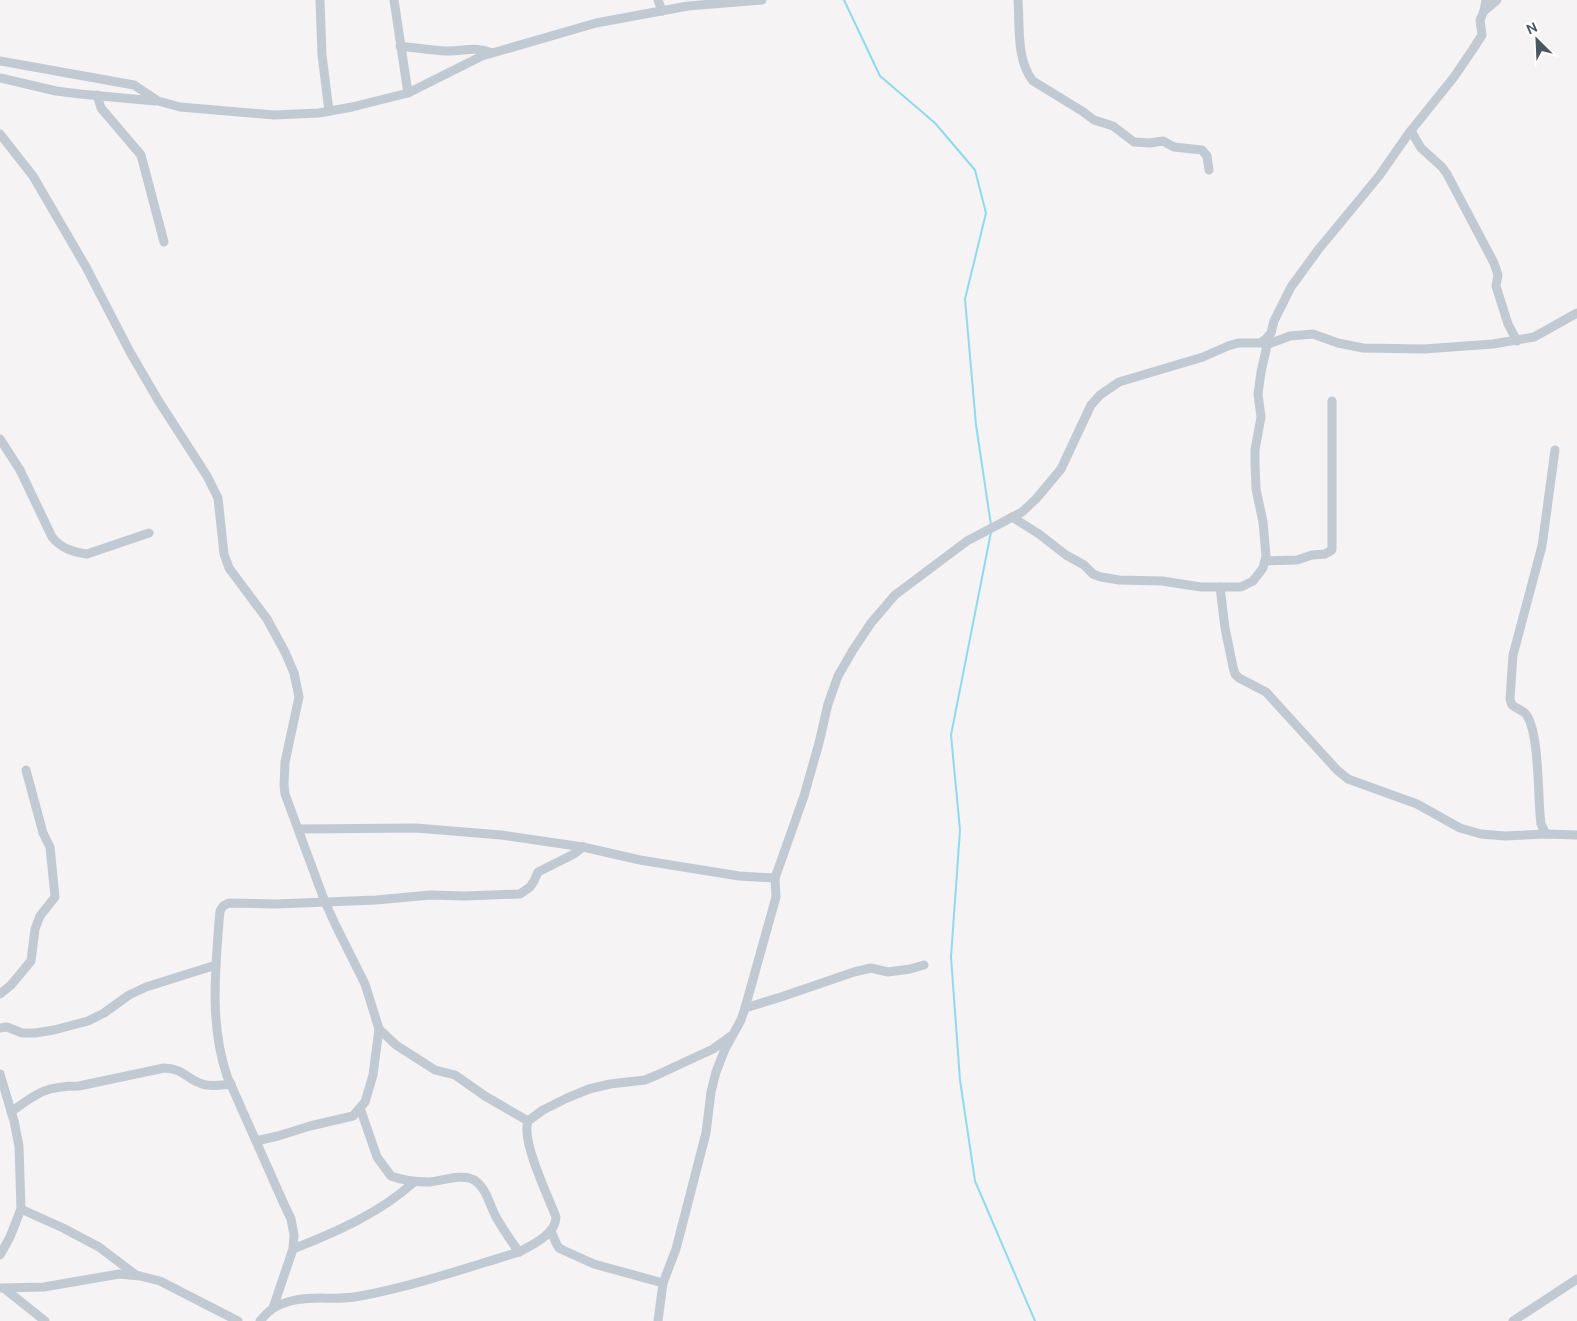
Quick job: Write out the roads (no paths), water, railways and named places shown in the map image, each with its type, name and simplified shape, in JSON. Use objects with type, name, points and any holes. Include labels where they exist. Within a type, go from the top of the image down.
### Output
[{"type":"street","points":[[320,0],[322,55],[329,111]]},
{"type":"street","points":[[394,0],[408,94]]},
{"type":"street","points":[[658,0],[662,10]]},
{"type":"street","points":[[0,78],[56,91],[158,101],[180,107],[274,115],[329,111],[408,94],[456,68],[492,53],[596,22],[688,6],[762,0]]},
{"type":"street","points":[[1018,0],[1023,61],[1033,81],[1094,120],[1113,126],[1134,142],[1150,144],[1163,141],[1174,147],[1202,150],[1207,156],[1209,170]]},
{"type":"street","points":[[1012,517],[1101,578],[1146,580],[1201,587],[1241,587],[1253,581],[1263,568],[1265,561],[1263,522],[1256,489],[1255,450],[1261,417],[1258,394],[1266,342],[1274,321],[1291,287],[1318,250],[1379,176],[1473,49],[1482,35],[1480,20],[1484,12],[1486,0]]},
{"type":"street","points":[[1484,12],[1496,0]]},
{"type":"street","points":[[400,46],[444,51],[475,48],[492,53]]},
{"type":"street","points":[[0,61],[134,85],[158,101]]},
{"type":"street","points":[[97,95],[101,108],[141,155],[164,242]]},
{"type":"street","points":[[1411,131],[1421,148],[1447,174],[1488,249],[1498,275],[1496,286],[1508,324],[1517,341]]},
{"type":"street","points":[[0,134],[34,176],[135,360],[207,476],[218,498],[224,554],[229,568],[267,619],[285,652],[294,674],[299,697],[285,762],[285,794],[325,902],[365,984],[379,1029],[373,1075],[364,1102],[353,1116],[256,1141]]},
{"type":"street","points":[[660,1320],[663,1283],[676,1249],[702,1152],[716,1072],[745,1008],[776,897],[775,878],[804,796],[828,704],[838,676],[853,650],[871,623],[895,595],[967,541],[1022,512],[1036,499],[1061,469],[1091,405],[1100,394],[1119,382],[1203,357],[1228,346],[1260,343],[1290,336],[1313,334],[1350,346],[1363,348],[1392,349],[1493,344],[1534,337],[1577,313]]},
{"type":"street","points":[[1265,561],[1297,560],[1312,555],[1325,554],[1332,550],[1332,401]]},
{"type":"street","points":[[0,439],[20,470],[52,536],[59,545],[77,553],[87,554],[149,533]]},
{"type":"street","points":[[1546,834],[1541,824],[1535,744],[1531,727],[1524,712],[1512,705],[1510,699],[1513,655],[1542,546],[1555,450]]},
{"type":"street","points":[[1220,587],[1225,628],[1236,674],[1266,692],[1337,770],[1348,779],[1417,804],[1460,828],[1481,834],[1505,836],[1577,834]]},
{"type":"street","points":[[0,994],[11,985],[31,961],[40,916],[55,897],[50,847],[43,833],[26,770]]},
{"type":"street","points":[[299,829],[416,828],[501,835],[583,847],[640,860],[738,876],[775,878]]},
{"type":"street","points":[[260,1321],[272,1308],[293,1249],[294,1235],[291,1219],[220,1056],[216,1031],[215,993],[220,911],[223,906],[229,902],[276,904],[376,900],[430,895],[520,894],[530,887],[538,872],[574,854],[583,847]]},
{"type":"street","points":[[0,1028],[7,1027],[22,1033],[35,1033],[88,1021],[104,1013],[129,995],[146,987],[216,965]]},
{"type":"street","points":[[745,1008],[862,970],[876,968],[888,972],[910,970],[924,965]]},
{"type":"street","points":[[379,1029],[396,1045],[435,1070],[454,1075],[528,1121]]},
{"type":"street","points":[[272,1308],[306,1298],[357,1297],[414,1285],[519,1252],[551,1231],[555,1226],[556,1217],[532,1154],[526,1129],[528,1121],[543,1110],[588,1090],[610,1084],[645,1080],[657,1075],[713,1049],[731,1036]]},
{"type":"street","points":[[11,1112],[41,1091],[67,1086],[79,1086],[164,1068],[175,1069],[201,1084],[219,1086],[231,1084]]},
{"type":"street","points":[[0,1074],[19,1146],[21,1209],[0,1256]]},
{"type":"street","points":[[360,1108],[377,1157],[391,1176],[414,1182],[459,1178],[475,1180],[482,1188],[495,1216],[519,1252]]},
{"type":"street","points":[[293,1249],[332,1234],[388,1203],[414,1182]]},
{"type":"street","points":[[21,1209],[99,1247],[136,1276]]},
{"type":"street","points":[[551,1231],[559,1248],[564,1251],[594,1264],[663,1283]]},
{"type":"street","points":[[3,1289],[44,1287],[119,1274],[136,1276],[160,1281],[238,1321]]},
{"type":"street","points":[[1513,1321],[1577,1279]]},
{"type":"street","points":[[3,1289],[45,1321]]},
{"type":"waterway","points":[[844,0],[880,76],[935,123],[975,170],[986,213],[965,299],[976,425],[991,525]]},
{"type":"waterway","points":[[991,532],[951,735],[960,830],[951,957],[960,1080],[975,1181],[1035,1321]]}]
